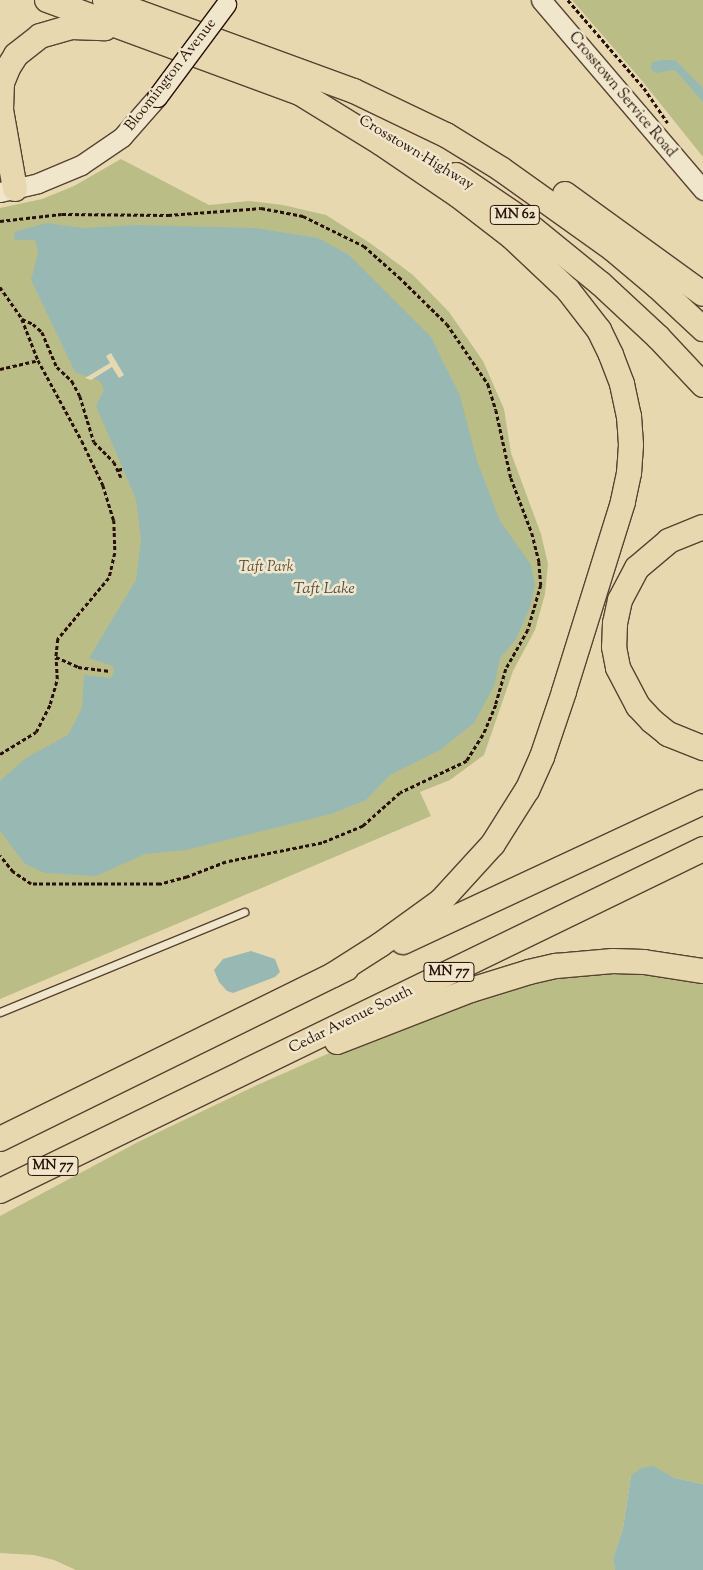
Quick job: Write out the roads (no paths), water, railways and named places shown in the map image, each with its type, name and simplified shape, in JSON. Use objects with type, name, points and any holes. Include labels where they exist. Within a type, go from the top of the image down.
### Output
[{"type":"highway","name":"Crosstown Highway","points":[[47,0],[295,90],[356,117],[402,141],[521,219],[601,284],[658,337],[703,385]]},
{"type":"highway","name":"Crosstown Highway","points":[[106,0],[354,91],[446,135],[509,175],[598,239],[658,287],[703,329]]},
{"type":"highway","points":[[5,191],[1,94],[8,68],[16,55],[40,36],[55,30],[72,27],[130,29]]},
{"type":"highway","points":[[295,90],[381,143],[459,196],[512,238],[568,290],[598,330],[611,355],[622,384],[629,416],[631,446],[629,473],[623,502],[564,692],[542,757],[527,790],[493,844],[441,900],[380,945],[333,975]]},
{"type":"highway","points":[[446,135],[526,171],[554,187],[703,294]]},
{"type":"highway","points":[[703,527],[669,541],[637,568],[620,600],[615,623],[614,647],[618,668],[638,706],[668,734],[703,748]]},
{"type":"highway","points":[[0,1140],[333,975],[703,802]]},
{"type":"highway","name":"Cedar Avenue South","points":[[0,1191],[703,849]]},
{"type":"highway","points":[[196,1097],[276,1068],[471,990],[529,972],[556,966],[613,962],[644,962],[703,972]]},
{"type":"highway","points":[[0,1208],[25,1195],[107,1140]]},
{"type":"street","name":"Crosstown Service Road","points":[[541,0],[703,190]]},
{"type":"street","name":"Bloomington Avenue","points":[[5,191],[60,176],[102,152],[122,137],[158,97],[227,2]]},
{"type":"lane","points":[[0,1012],[244,912]]},
{"type":"water","points":[[660,60],[675,60],[703,88],[703,102],[675,70],[655,73],[651,69],[651,63]]},
{"type":"water","name":"Taft Lake","points":[[46,223],[83,228],[136,225],[255,228],[318,238],[349,255],[431,337],[460,396],[477,461],[500,521],[531,565],[535,586],[529,610],[516,639],[500,658],[494,686],[474,723],[440,750],[390,775],[366,800],[331,814],[186,850],[145,854],[96,876],[45,873],[25,864],[0,831],[0,781],[26,758],[68,735],[82,708],[84,675],[111,678],[114,672],[113,666],[89,658],[136,580],[141,539],[136,499],[96,406],[104,390],[100,381],[75,372],[31,280],[38,253],[35,240],[14,240],[15,232]]},
{"type":"water","points":[[251,951],[275,959],[280,972],[275,977],[233,993],[227,991],[219,982],[214,970],[223,959]]},
{"type":"water","points":[[653,1466],[675,1478],[703,1484],[703,1570],[615,1570],[613,1559],[623,1528],[631,1476],[641,1468]]},
{"type":"park label","name":"Taft Park","points":[[266,568]]}]
